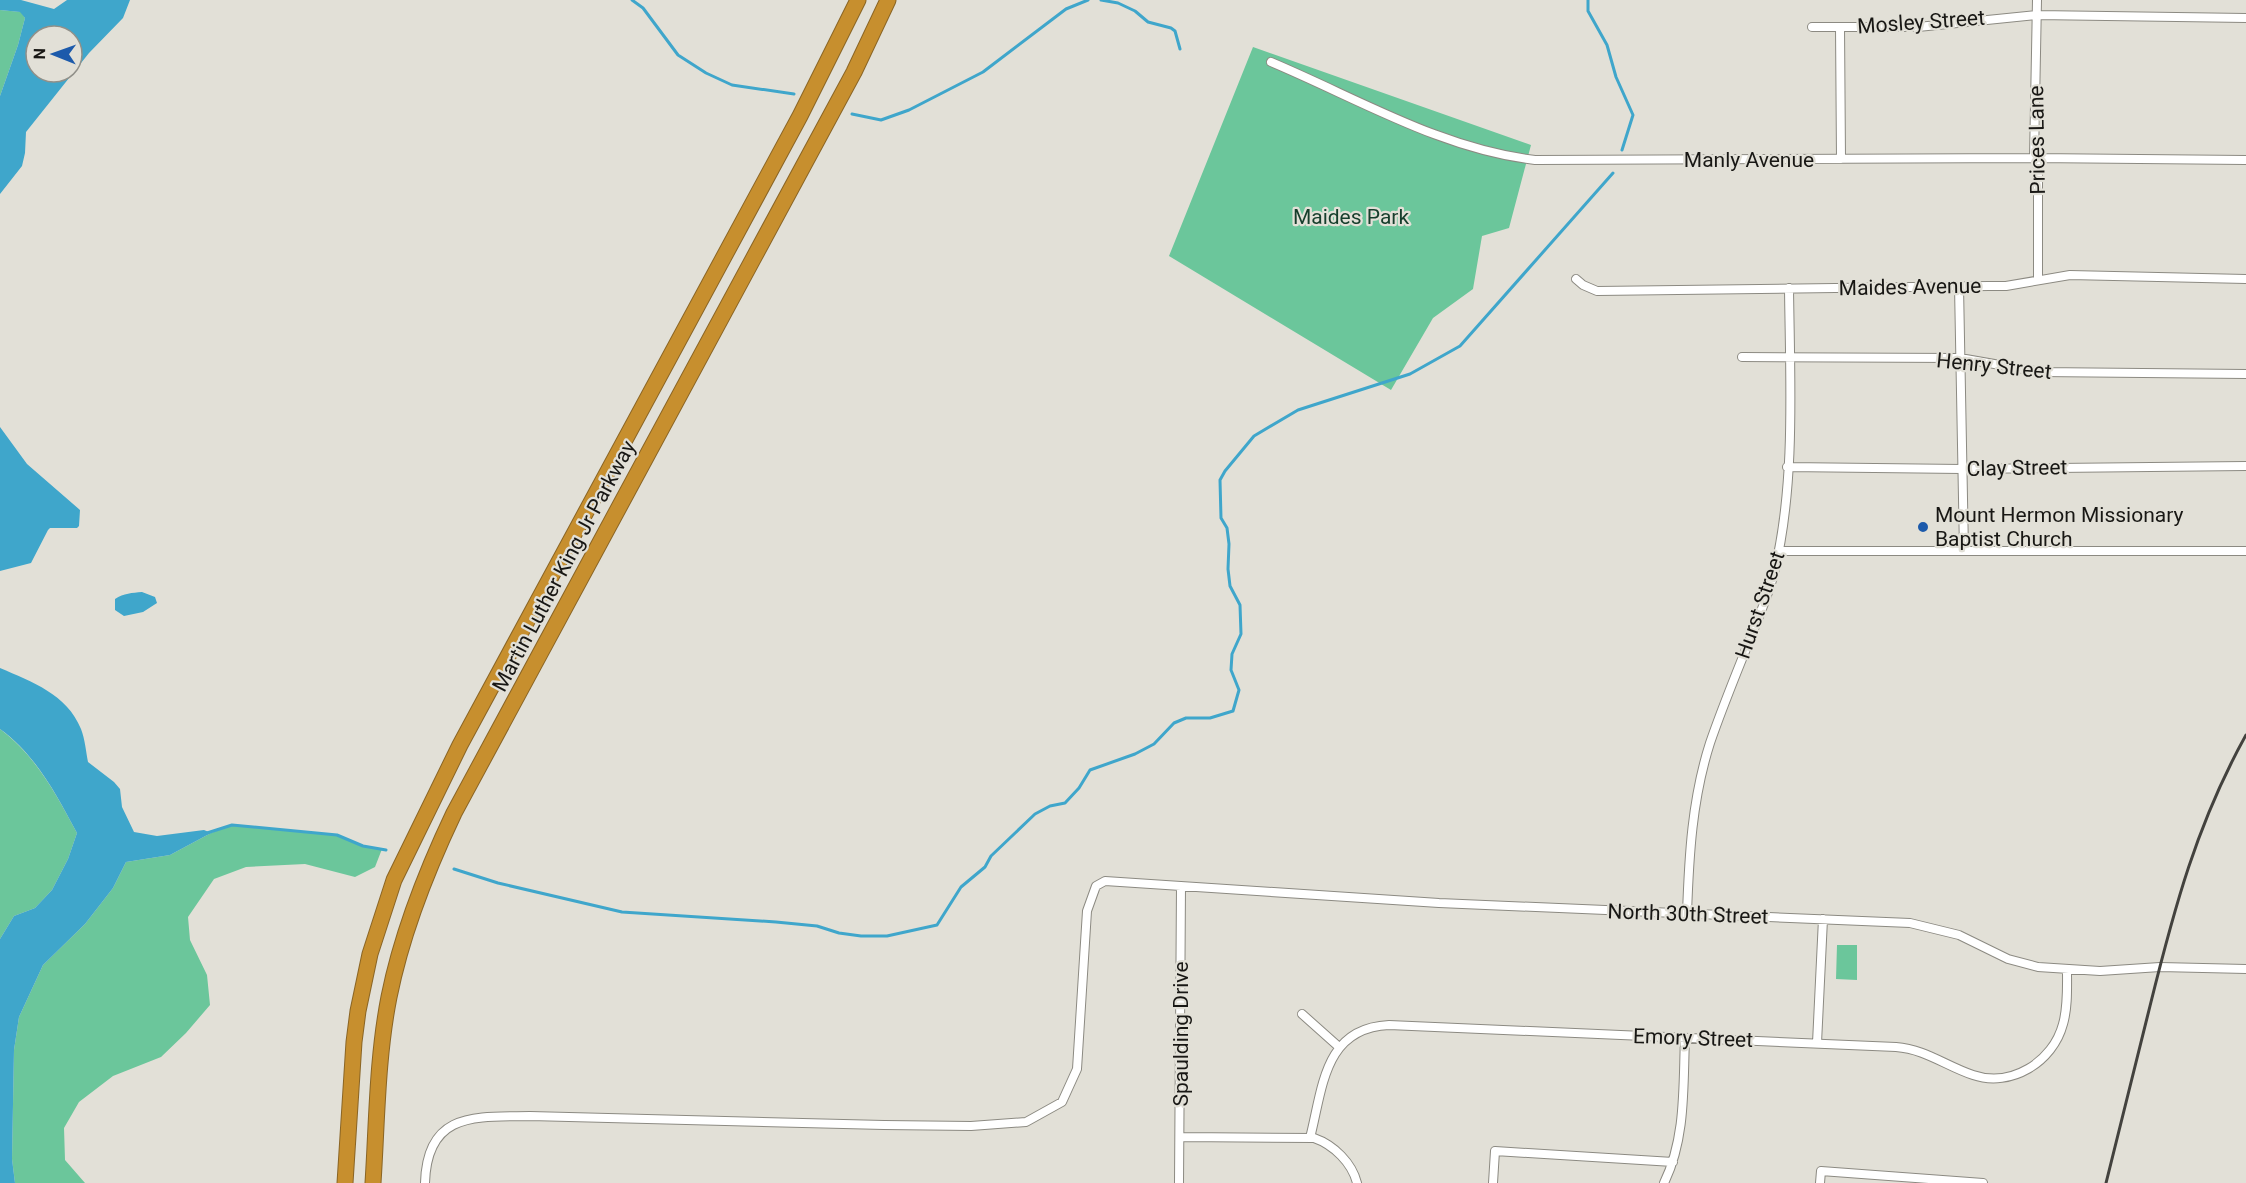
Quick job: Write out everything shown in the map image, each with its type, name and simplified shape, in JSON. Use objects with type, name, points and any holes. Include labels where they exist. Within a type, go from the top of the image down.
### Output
[{"type":"highway","name":"Martin Luther King Jr Parkway","points":[[345,1183],[358,1011],[370,954],[394,880],[460,745],[784,146],[858,0]]},
{"type":"highway","name":"Martin Luther King Jr Parkway","points":[[373,1183],[380,1070],[389,998],[406,928],[428,870],[454,813],[854,72],[888,0]]},
{"type":"street","name":"Prices Lane","points":[[2037,0],[2034,158],[2038,167],[2038,279]]},
{"type":"street","name":"Mosley Street","points":[[1812,27],[1918,27],[2037,15],[2246,18]]},
{"type":"street","points":[[1840,27],[1841,159]]},
{"type":"street","name":"Manly Avenue","points":[[1271,62],[1458,144],[1509,157],[1559,161],[2034,158],[2246,160]]},
{"type":"street","name":"Maides Avenue","points":[[1576,279],[1583,285],[1598,291],[2006,286],[2070,275],[2246,279]]},
{"type":"street","points":[[1959,286],[1964,551]]},
{"type":"street","name":"Hurst Street","points":[[1687,914],[1690,840],[1700,777],[1721,714],[1769,591],[1785,518],[1790,358],[1789,288]]},
{"type":"street","name":"Henry Street","points":[[1742,357],[1960,358],[2047,373],[2246,374]]},
{"type":"street","name":"Clay Street","points":[[1787,467],[1962,469],[2246,466]]},
{"type":"street","points":[[1779,551],[2246,551]]},
{"type":"street","name":"North 30th Street","points":[[425,1183],[425,1172],[435,1140],[453,1124],[471,1118],[547,1116],[971,1126],[1026,1122],[1062,1102],[1077,1069],[1087,911],[1096,886],[1105,881],[1431,903],[1922,925],[1959,935],[2014,961],[2038,967],[2100,970],[2160,967],[2246,969]]},
{"type":"street","name":"Spaulding Drive","points":[[1179,1183],[1181,886]]},
{"type":"street","points":[[1817,1043],[1823,920]]},
{"type":"street","name":"Emory Street","points":[[1310,1138],[1326,1072],[1339,1047],[1356,1033],[1371,1027],[1389,1025],[1908,1048],[1977,1076],[1996,1078],[2019,1075],[2038,1062],[2060,1033],[2066,1008],[2067,969]]},
{"type":"street","points":[[1302,1014],[1339,1047]]},
{"type":"street","points":[[1664,1183],[1673,1162],[1680,1131],[1685,1038]]},
{"type":"street","points":[[1181,1137],[1310,1138],[1324,1143],[1340,1155],[1350,1166],[1358,1183]]},
{"type":"street","points":[[1493,1183],[1495,1151],[1673,1162]]},
{"type":"street","points":[[1820,1183],[1821,1172],[1983,1183]]},
{"type":"green space","points":[[0,10],[21,12],[25,18],[0,96]]},
{"type":"green space","name":"Maides Park","points":[[1253,47],[1531,145],[1509,228],[1482,236],[1473,289],[1433,318],[1391,390],[1169,256]]},
{"type":"green space","points":[[0,729],[35,763],[77,833],[68,859],[52,890],[35,908],[14,916],[0,939]]},
{"type":"green space","points":[[232,825],[337,835],[363,846],[382,849],[375,867],[355,877],[305,864],[246,867],[214,879],[188,917],[190,940],[207,975],[210,1005],[161,1057],[113,1076],[79,1102],[64,1128],[65,1160],[85,1183],[15,1183],[12,1159],[14,1050],[19,1017],[43,965],[85,924],[113,888],[126,862],[170,855],[211,833]]},
{"type":"green space","points":[[1837,945],[1857,945],[1857,980],[1836,979]]},
{"type":"water","points":[[0,0],[21,0],[54,9],[67,0],[130,0],[123,18],[84,59],[84,24],[24,24],[24,84],[64,84],[26,132],[22,166],[0,194],[0,96],[25,18],[20,12],[0,10]]},
{"type":"water","points":[[0,427],[27,464],[80,510],[77,528],[50,528],[31,563],[0,571]]},
{"type":"water","points":[[142,592],[155,597],[157,603],[143,612],[124,616],[115,610],[115,599],[125,594]]},
{"type":"water","points":[[0,668],[47,691],[67,707],[81,729],[88,762],[120,789],[122,807],[134,832],[157,836],[204,830],[211,833],[170,855],[126,862],[113,888],[85,924],[43,965],[19,1017],[14,1050],[12,1159],[15,1183],[0,1183],[0,939],[14,916],[35,908],[52,890],[68,859],[77,833],[35,763],[13,739],[0,729]]},
{"type":"waterway","points":[[632,0],[643,8],[678,55],[706,73],[732,85],[794,94]]},
{"type":"waterway","points":[[852,114],[881,120],[909,110],[983,72],[1066,9],[1088,0]]},
{"type":"waterway","points":[[1101,0],[1118,3],[1135,11],[1148,22],[1171,28],[1175,31],[1180,49]]},
{"type":"waterway","points":[[1588,0],[1588,11],[1607,45],[1616,77],[1633,115],[1622,150]]},
{"type":"waterway","points":[[454,869],[498,883],[622,912],[817,926],[839,933],[861,936],[887,936],[937,925],[961,887],[985,867],[991,856],[1035,814],[1050,806],[1065,803],[1079,788],[1090,770],[1135,754],[1154,744],[1174,723],[1186,718],[1210,718],[1233,711],[1239,690],[1231,670],[1232,654],[1241,634],[1240,605],[1230,586],[1229,544],[1227,528],[1221,518],[1220,480],[1254,436],[1298,410],[1410,374],[1460,346],[1613,173]]},
{"type":"waterway","points":[[207,833],[232,825],[337,835],[363,846],[386,850]]},
{"type":"railway","points":[[2106,1183],[2178,901],[2200,834],[2246,735]]},
{"type":"place","name":"Mount Hermon Missionary Baptist Church","points":[[1923,527]]}]
